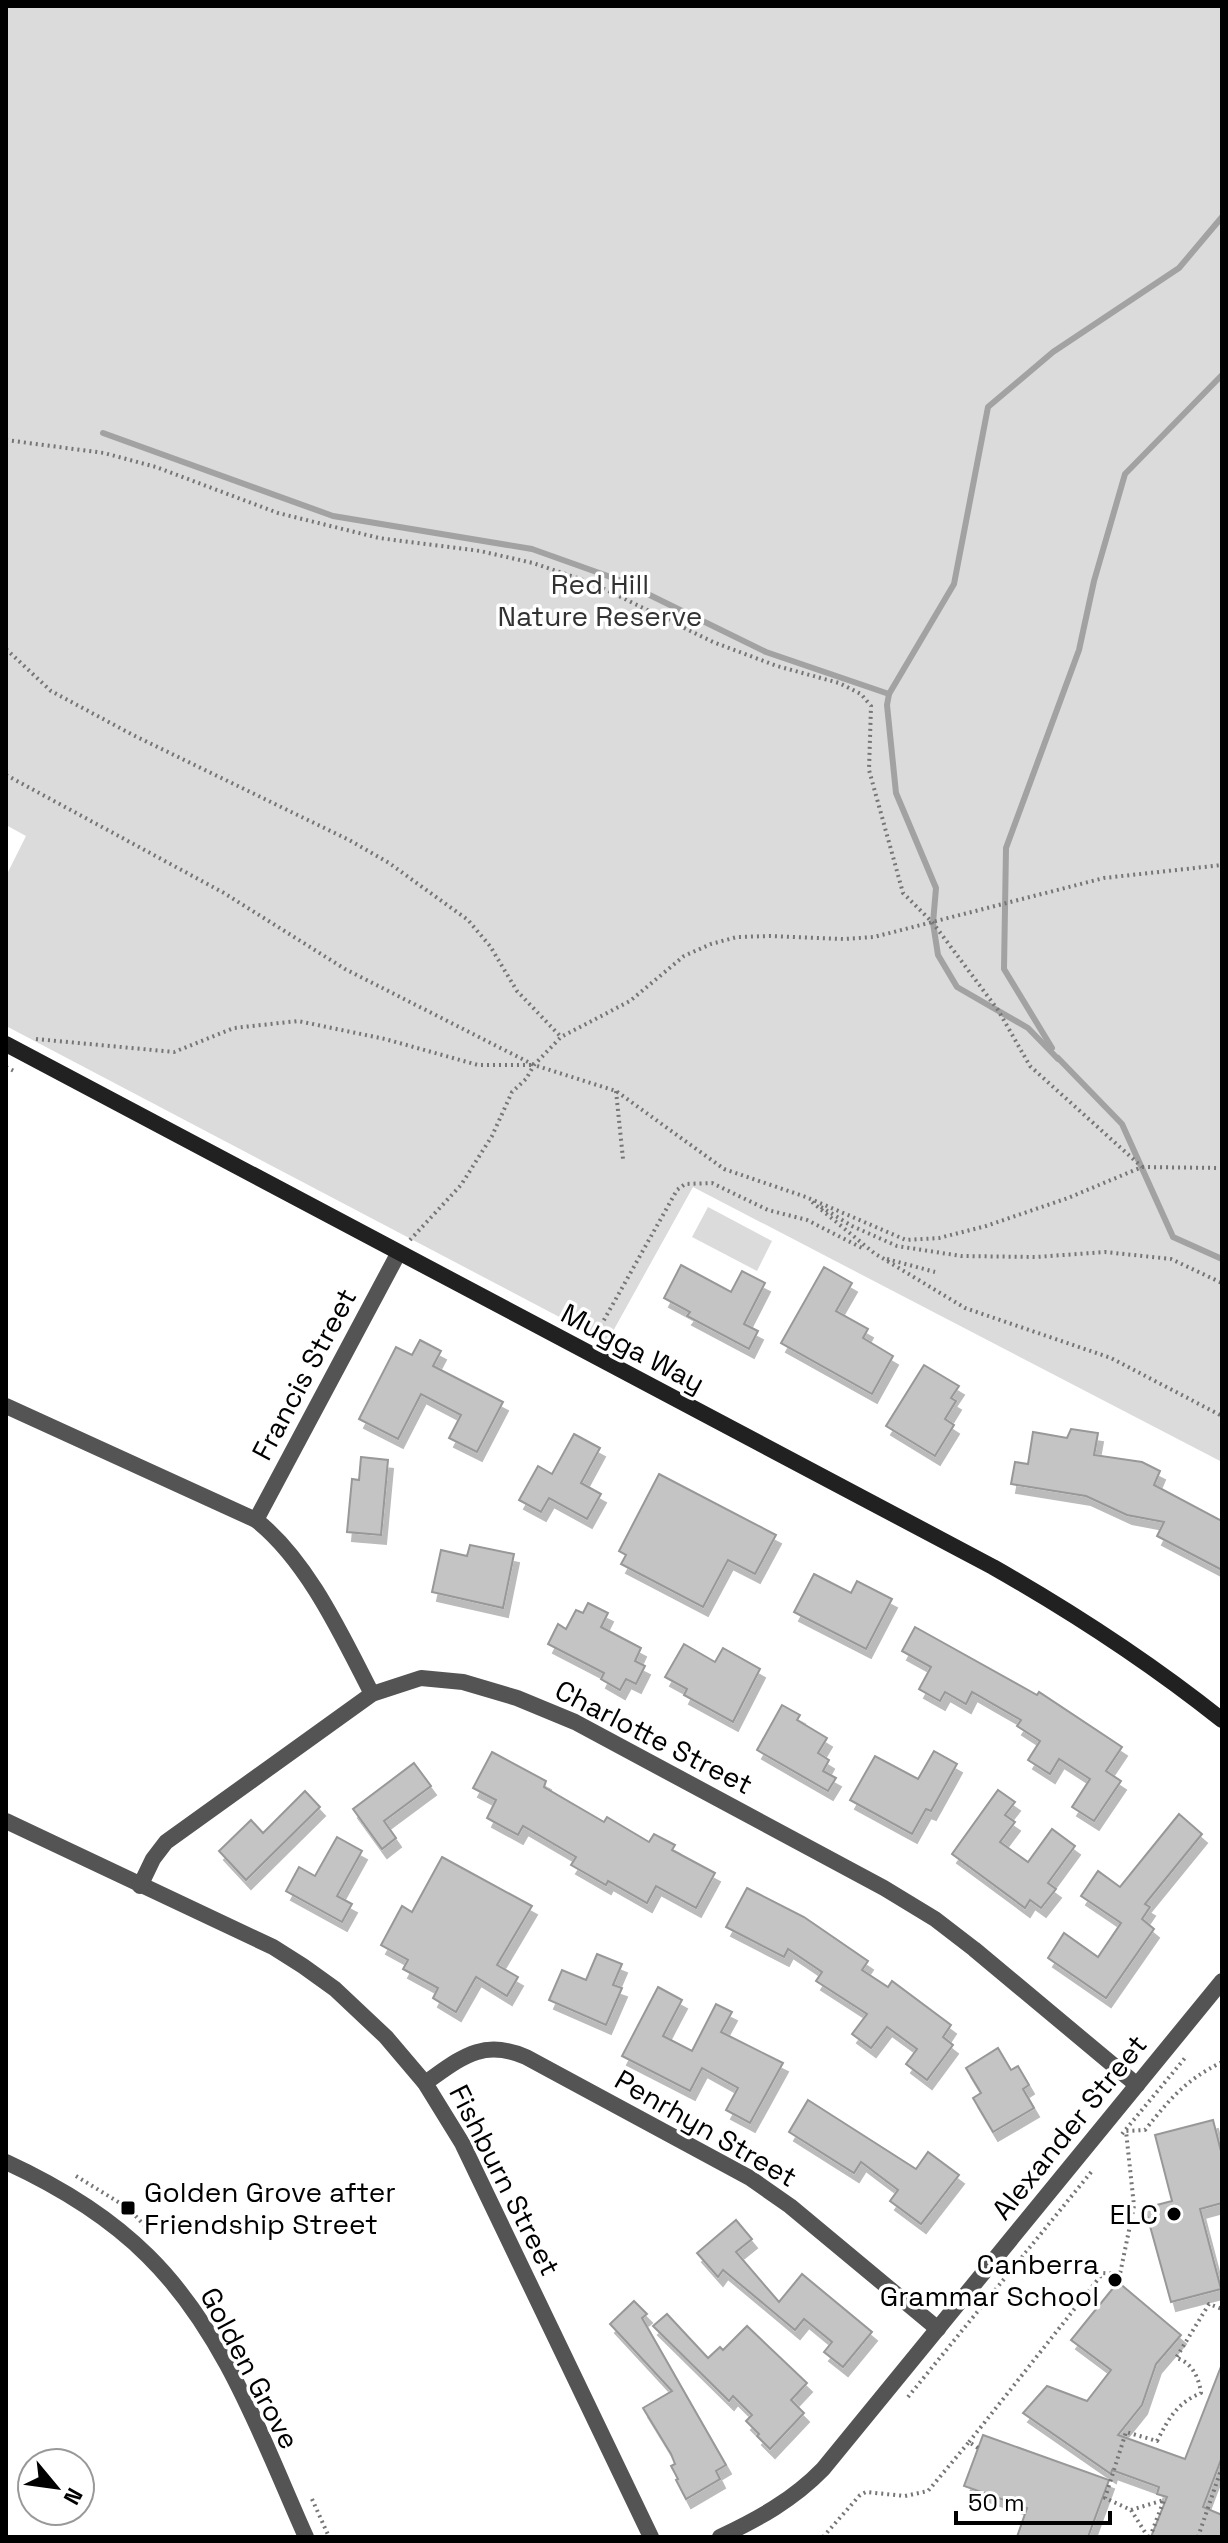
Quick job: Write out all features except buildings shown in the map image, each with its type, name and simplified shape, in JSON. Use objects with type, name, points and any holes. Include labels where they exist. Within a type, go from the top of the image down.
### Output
[{"type":"main road","name":"Mugga Way","points":[[14,1041],[398,1254],[1047,1598],[1131,1651],[1222,1720]]},
{"type":"street","name":"Francis Street","points":[[256,1520],[398,1254]]},
{"type":"street","points":[[6,1406],[256,1520],[276,1538],[307,1579],[336,1624],[372,1694]]},
{"type":"street","name":"Charlotte Street","points":[[140,1886],[153,1859],[166,1842],[372,1694],[421,1678],[463,1682],[517,1698],[575,1722],[884,1888],[935,1919],[1137,2085]]},
{"type":"street","name":"Fishburn Street","points":[[6,1821],[273,1947],[303,1966],[360,2011],[425,2083],[462,2143],[651,2537]]},
{"type":"street","name":"Alexander Street","points":[[720,2537],[773,2510],[808,2484],[1222,1981]]},
{"type":"street","name":"Penrhyn Street","points":[[425,2083],[461,2057],[488,2049],[512,2051],[526,2057],[750,2178],[790,2206],[938,2329]]},
{"type":"street","name":"Golden Grove","points":[[6,2162],[56,2187],[101,2217],[147,2254],[180,2292],[205,2326],[238,2389],[306,2537]]},
{"type":"path","points":[[6,440],[104,453],[156,467],[278,513],[379,538],[480,551],[533,563],[592,583],[713,642],[777,666],[839,683],[861,694],[871,706],[869,770],[903,893],[933,923],[998,1010],[1030,1066],[1142,1167]]},
{"type":"path","points":[[6,649],[51,691],[389,863],[468,920],[490,946],[517,991],[561,1037]]},
{"type":"path","points":[[6,775],[224,893],[345,969],[534,1065],[616,1091],[724,1169],[806,1197],[906,1240],[939,1238],[986,1226],[1068,1198],[1142,1167],[1222,1168]]},
{"type":"path","points":[[398,1254],[461,1185],[492,1136],[512,1092],[526,1079],[534,1065],[561,1037],[630,1001],[684,956],[737,937],[874,937],[1104,878],[1222,865]]},
{"type":"path","points":[[14,1041],[174,1052],[234,1028],[298,1021],[385,1039],[478,1065],[534,1065]]},
{"type":"path","points":[[6,1067],[20,1074]]},
{"type":"path","points":[[616,1091],[623,1159]]},
{"type":"path","points":[[587,1352],[677,1190],[685,1184],[712,1183],[768,1210],[807,1220],[874,1253],[965,1308],[1111,1358],[1222,1416]]},
{"type":"path","points":[[806,1197],[874,1253],[916,1269],[935,1272]]},
{"type":"path","points":[[806,1197],[852,1226],[897,1246],[961,1256],[1036,1257],[1105,1252],[1171,1259],[1222,1283]]},
{"type":"path","points":[[823,2537],[866,2492],[905,2496],[928,2491],[1103,2273],[1120,2274],[1134,2206],[1126,2131],[1145,2130],[1178,2090],[1222,2062]]},
{"type":"path","points":[[1149,2537],[1131,2510],[1105,2498],[1126,2432],[1157,2441],[1171,2414],[1185,2399],[1201,2393],[1199,2377],[1176,2358],[1209,2304],[1222,2309]]},
{"type":"path","points":[[969,2442],[978,2448]]},
{"type":"path","points":[[1198,2537],[1222,2467]]},
{"type":"path","points":[[1131,2510],[1164,2500],[1149,2537]]},
{"type":"green space","name":"Red Hill Nature Reserve","points":[[6,6],[1222,6],[1222,1462],[693,1187],[607,1342],[6,1026],[6,876],[26,836],[6,825]]},
{"type":"green space","points":[[708,1207],[772,1241],[757,1271],[692,1237]]},
{"type":"waterway","points":[[1058,1059],[1028,1028],[957,987],[938,955],[933,923],[936,888],[896,793],[887,705],[889,694],[954,584],[988,407],[1053,352],[1179,268],[1222,217]]},
{"type":"waterway","points":[[1052,1048],[1004,969],[1006,848],[1079,650],[1094,581],[1125,474],[1222,375]]},
{"type":"waterway","points":[[103,433],[333,516],[532,549],[619,580],[766,652],[889,694]]},
{"type":"waterway","points":[[1058,1058],[1122,1124],[1173,1237],[1222,1259]]},
{"type":"place","name":"Golden Grove after Friendship Street","points":[[128,2208]]},
{"type":"place","name":"ELC","points":[[1174,2214]]},
{"type":"place","name":"Canberra Grammar School","points":[[1115,2280]]}]
